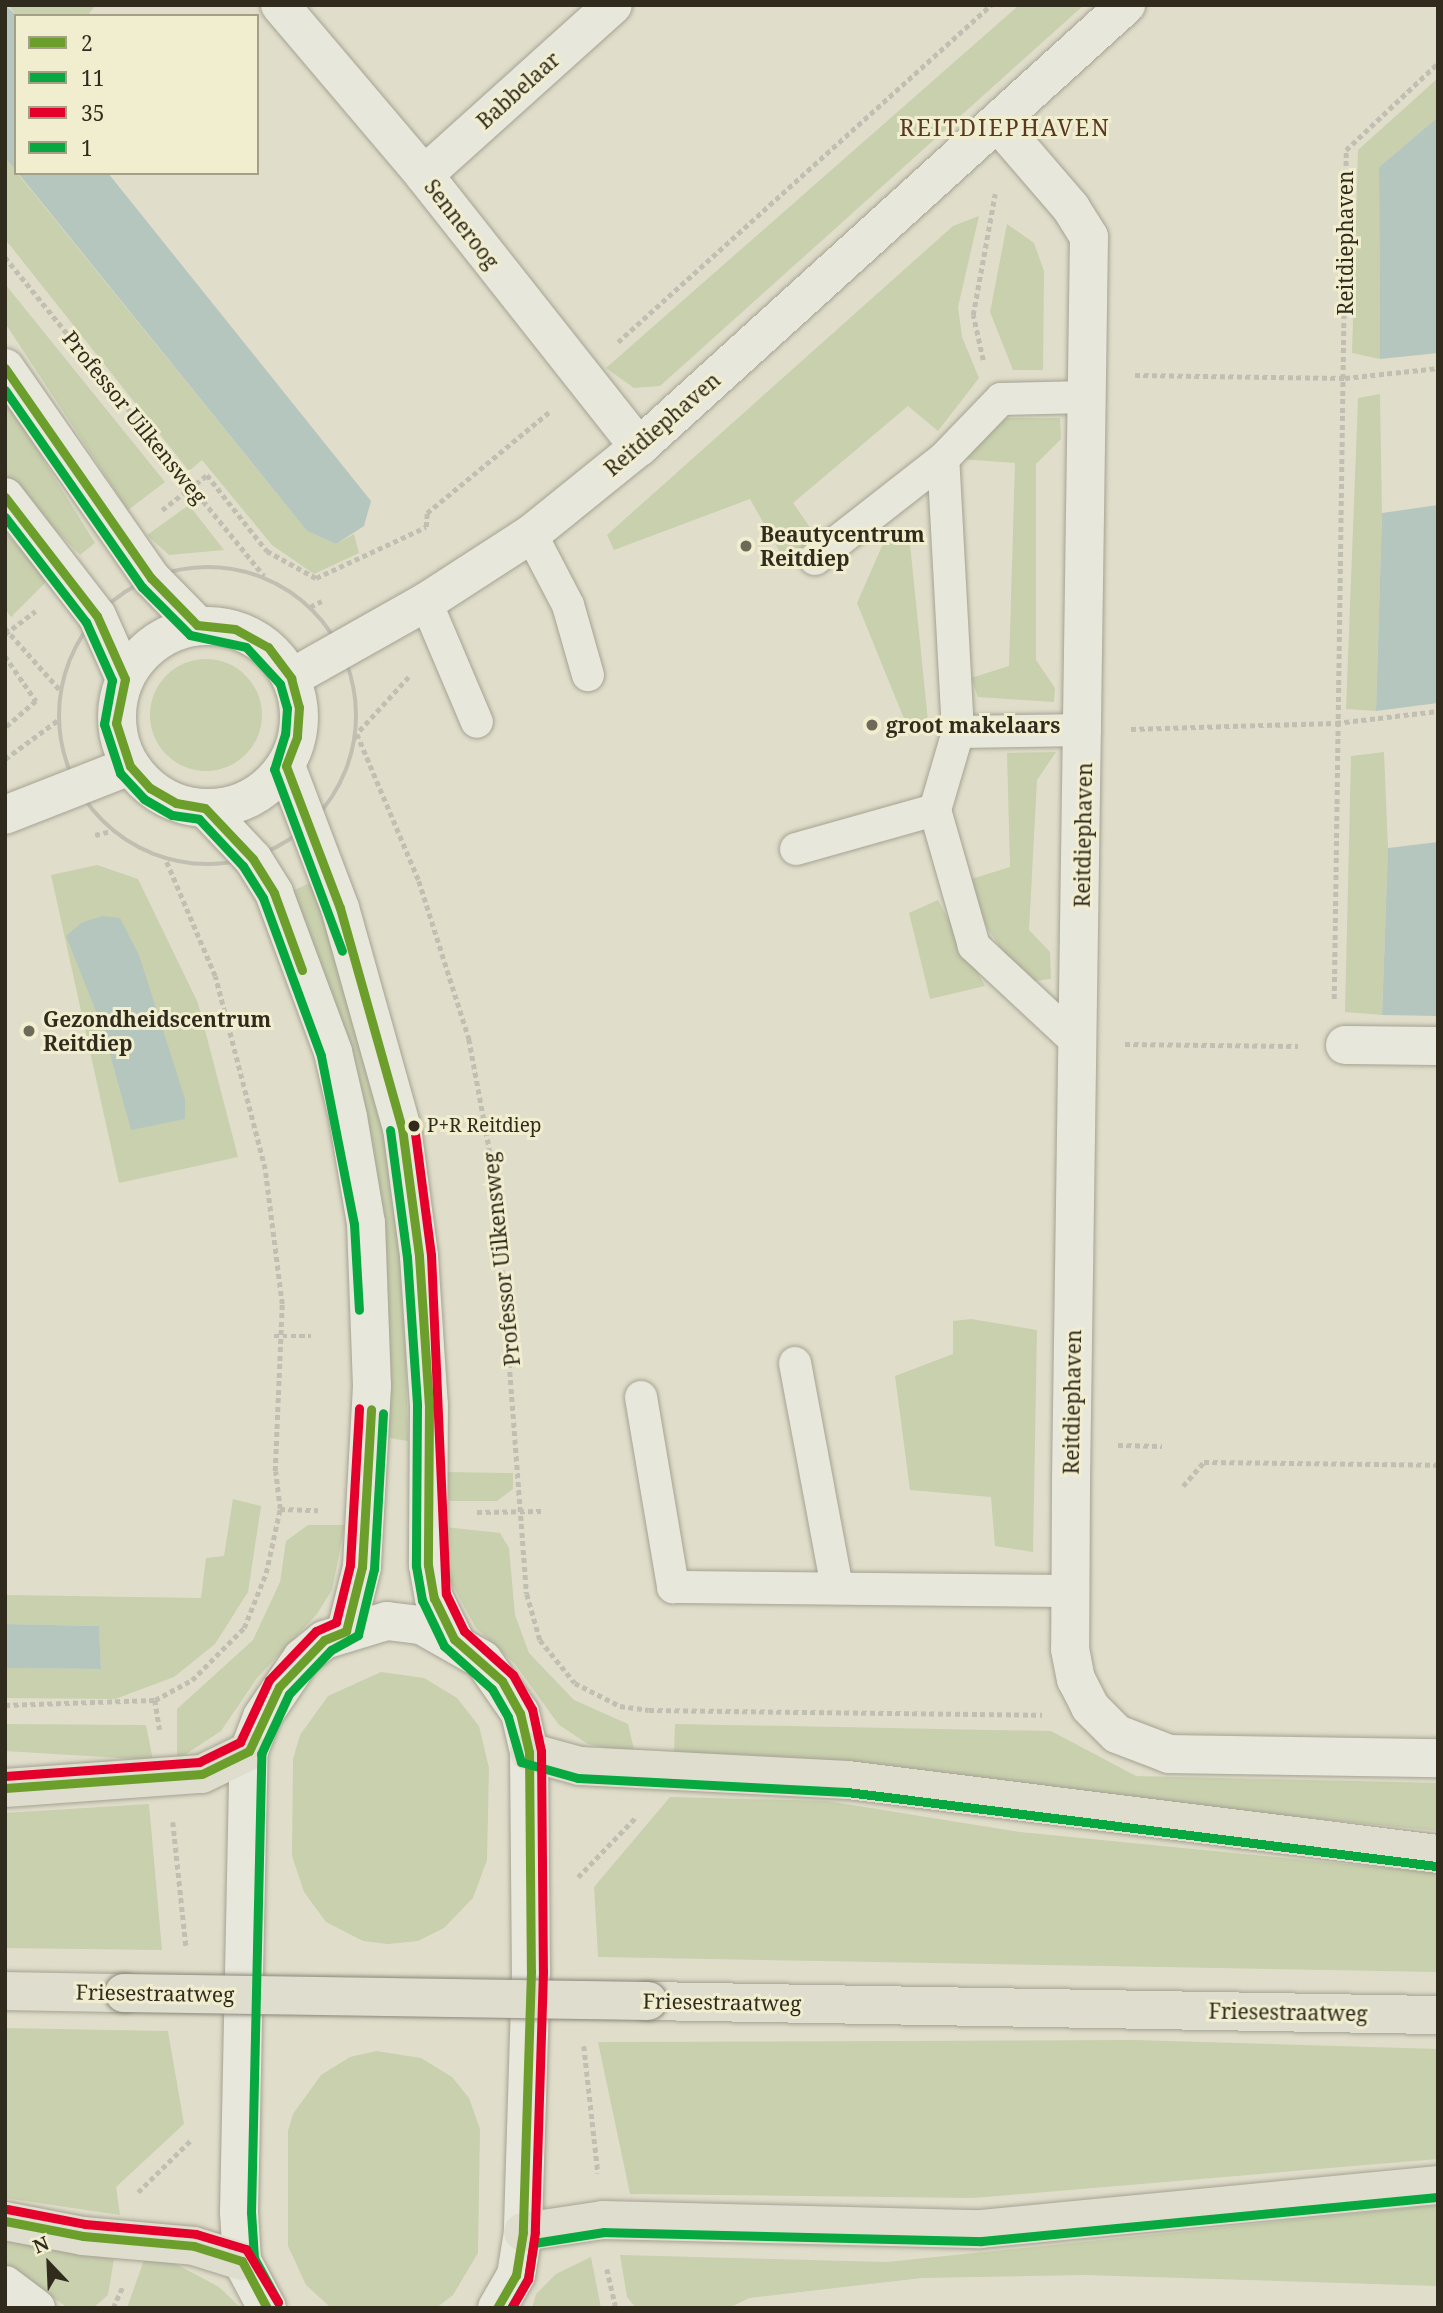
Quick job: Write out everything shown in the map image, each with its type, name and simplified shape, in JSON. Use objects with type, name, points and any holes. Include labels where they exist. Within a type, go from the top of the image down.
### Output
[{"type":"main road","points":[[5,1788],[202,1774],[249,1751]]},
{"type":"main road","points":[[530,1752],[580,1766],[848,1780],[1438,1854]]},
{"type":"main road","name":"Friesestraatweg","points":[[5,1991],[1438,2015]]},
{"type":"main road","points":[[523,2232],[603,2220],[980,2229],[1438,2185]]},
{"type":"main road","points":[[5,2221],[83,2236],[194,2246],[242,2261]]},
{"type":"street","name":"Senneroog","points":[[280,5],[424,175],[639,447]]},
{"type":"street","name":"Babbelaar","points":[[424,175],[613,5]]},
{"type":"street","name":"Reitdiephaven","points":[[291,678],[426,602],[531,534],[639,447],[1126,5]]},
{"type":"street","name":"Reitdiephaven","points":[[998,123],[1071,208],[1088,237],[1084,730],[1070,1591],[1070,1649],[1076,1679],[1090,1707],[1118,1734],[1169,1754],[1438,1758]]},
{"type":"street","points":[[5,368],[125,542],[197,625]]},
{"type":"street","points":[[5,497],[97,616],[125,679]]},
{"type":"street","points":[[197,625],[252,636],[268,647],[291,678],[299,717],[286,766],[251,798],[205,808],[176,803],[150,788],[130,766],[116,723],[125,679],[142,653],[168,635],[197,625]]},
{"type":"street","points":[[5,814],[130,766]]},
{"type":"street","points":[[286,766],[340,908],[402,1128],[419,1256],[429,1405],[428,1565],[434,1598],[454,1639]]},
{"type":"street","points":[[205,808],[253,859],[274,893],[333,1052],[348,1117],[366,1223],[372,1386],[362,1567],[346,1631]]},
{"type":"street","points":[[1340,1046],[1438,1046]]},
{"type":"street","points":[[267,2308],[242,2261],[240,2026],[249,1751],[279,1687],[313,1649],[346,1631],[387,1621],[421,1625],[454,1639],[502,1681],[520,1713],[530,1752],[531,1971],[523,2232],[516,2275],[497,2308]]},
{"type":"street","points":[[5,2285],[36,2308]]},
{"type":"lane","points":[[815,559],[943,459],[1001,399],[1088,385]]},
{"type":"lane","points":[[943,459],[958,732],[935,810],[974,946],[1079,1044]]},
{"type":"lane","points":[[531,534],[568,605],[588,675]]},
{"type":"lane","points":[[426,602],[477,722]]},
{"type":"lane","points":[[958,732],[1084,730]]},
{"type":"lane","points":[[796,849],[935,810]]},
{"type":"lane","points":[[795,1363],[837,1588]]},
{"type":"lane","points":[[641,1397],[673,1587],[1070,1591]]},
{"type":"path","points":[[125,542],[190,485],[207,475],[267,551],[316,578],[426,527],[427,513],[587,381],[603,356],[991,5]]},
{"type":"path","name":"Reitdiephaven","points":[[1340,1046],[1336,723],[1345,379],[1346,150],[1438,64]]},
{"type":"path","points":[[998,123],[994,204],[973,315],[974,335],[1001,399]]},
{"type":"path","name":"Professor Uilkensweg","points":[[5,257],[264,577]]},
{"type":"path","points":[[1088,385],[1345,379],[1438,368]]},
{"type":"path","points":[[61,690],[6,631],[72,584]]},
{"type":"path","points":[[5,656],[36,701],[5,728]]},
{"type":"path","points":[[1084,730],[1336,723],[1438,711]]},
{"type":"path","points":[[5,759],[58,720]]},
{"type":"path","name":"Professor Uilkensweg","points":[[357,734],[419,881],[469,1039],[496,1185],[523,1512]]},
{"type":"path","points":[[5,1705],[155,1700],[192,1680],[244,1628],[266,1573],[280,1509],[275,1471],[278,1264],[256,1124],[215,976],[165,859]]},
{"type":"path","points":[[1079,1044],[1340,1046]]},
{"type":"path","points":[[278,1336],[311,1336]]},
{"type":"path","points":[[1183,1486],[1204,1462],[1438,1465]]},
{"type":"path","points":[[541,1511],[523,1512],[527,1594],[540,1640],[575,1683],[620,1706],[1031,1715],[1090,1707]]},
{"type":"green space","points":[[8,5],[96,5],[89,14],[15,14]]},
{"type":"green space","points":[[1019,5],[1084,5],[660,386],[634,388],[606,368]]},
{"type":"green space","points":[[1438,78],[1438,117],[1379,167],[1380,359],[1352,353],[1358,150]]},
{"type":"green space","points":[[5,158],[14,169],[14,175],[19,175],[307,531],[336,544],[354,534],[359,553],[314,574],[272,545],[202,460],[189,471],[5,239]]},
{"type":"green space","points":[[979,216],[958,307],[962,337],[979,378],[938,431],[908,406],[793,503],[816,536],[785,561],[750,499],[614,550],[607,535],[953,226]]},
{"type":"green space","points":[[1007,224],[1034,243],[1044,271],[1043,370],[1013,370],[990,312]]},
{"type":"green space","points":[[5,284],[165,482],[128,510],[5,323]]},
{"type":"green space","points":[[1380,394],[1382,513],[1376,711],[1346,709],[1358,398]]},
{"type":"green space","points":[[5,398],[95,543],[80,555],[5,478]]},
{"type":"green space","points":[[1005,418],[1060,418],[1061,439],[1036,464],[1036,660],[1055,688],[1054,702],[978,697],[971,678],[1009,666],[1015,463],[961,459],[980,435]]},
{"type":"green space","points":[[189,505],[224,550],[169,555],[147,535]]},
{"type":"green space","points":[[5,532],[48,580],[11,617],[5,609]]},
{"type":"green space","points":[[909,534],[928,721],[907,726],[857,603],[882,546]]},
{"type":"green space","points":[[206,659],[227,664],[245,676],[257,694],[262,715],[257,736],[245,754],[227,766],[206,771],[185,766],[167,754],[155,736],[150,715],[155,694],[167,676],[185,664]]},
{"type":"green space","points":[[1056,752],[1037,780],[1029,930],[1050,952],[1051,979],[1024,982],[987,928],[968,880],[1010,867],[1007,753]]},
{"type":"green space","points":[[1384,752],[1388,848],[1382,1015],[1345,1012],[1351,756]]},
{"type":"green space","points":[[97,865],[138,879],[198,1003],[238,1157],[119,1183],[51,875]]},
{"type":"green space","points":[[312,882],[390,1136],[403,1240],[408,1441],[389,1438],[385,1293],[290,892]]},
{"type":"green space","points":[[938,900],[985,986],[930,999],[909,913]]},
{"type":"green space","points":[[971,1319],[1037,1330],[1033,1552],[995,1546],[991,1497],[910,1490],[895,1376],[953,1354],[953,1321]]},
{"type":"green space","points":[[444,1472],[513,1473],[513,1489],[497,1501],[449,1501]]},
{"type":"green space","points":[[233,1499],[261,1506],[248,1592],[215,1644],[174,1677],[115,1699],[5,1698],[5,1668],[101,1669],[99,1626],[5,1624],[5,1595],[201,1598],[206,1558],[224,1556]]},
{"type":"green space","points":[[308,1525],[345,1525],[332,1590],[317,1614],[257,1678],[221,1731],[177,1760],[177,1709],[253,1640],[280,1582],[286,1541]]},
{"type":"green space","points":[[445,1527],[500,1533],[509,1548],[515,1615],[529,1653],[574,1700],[628,1724],[635,1754],[588,1744],[559,1725],[515,1664],[476,1628],[449,1579]]},
{"type":"green space","points":[[381,1672],[424,1678],[457,1698],[479,1726],[489,1768],[487,1860],[473,1898],[444,1928],[418,1941],[388,1944],[363,1941],[326,1922],[304,1892],[292,1856],[293,1759],[300,1735],[328,1696]]},
{"type":"green space","points":[[5,1724],[146,1725],[153,1760],[5,1751]]},
{"type":"green space","points":[[675,1724],[1051,1731],[1136,1776],[1438,1783],[1438,1831],[674,1755]]},
{"type":"green space","points":[[670,1797],[827,1801],[1020,1832],[1438,1873],[1438,1972],[598,1957],[594,1887]]},
{"type":"green space","points":[[149,1804],[162,1950],[5,1948],[5,1813]]},
{"type":"green space","points":[[5,2028],[168,2031],[184,2124],[116,2187],[120,2215],[5,2198]]},
{"type":"green space","points":[[1135,2040],[1438,2049],[1438,2159],[973,2198],[630,2194],[598,2042]]},
{"type":"green space","points":[[376,2051],[421,2058],[452,2077],[469,2098],[480,2129],[478,2253],[453,2295],[436,2308],[331,2308],[306,2285],[288,2246],[288,2131],[293,2114],[321,2075],[350,2057]]},
{"type":"green space","points":[[1438,2205],[1438,2286],[1085,2275],[922,2278],[749,2298],[729,2308],[636,2308],[627,2297],[620,2255],[887,2262]]},
{"type":"green space","points":[[5,2240],[114,2259],[108,2295],[93,2308],[68,2308],[5,2264]]},
{"type":"green space","points":[[591,2257],[601,2308],[532,2308],[536,2294],[556,2274]]},
{"type":"green space","points":[[144,2260],[174,2263],[219,2287],[241,2308],[127,2308]]},
{"type":"shaded area","points":[[5,5],[15,14],[14,169],[5,158]]},
{"type":"shaded area","points":[[1438,117],[1438,353],[1380,359],[1379,167]]},
{"type":"shaded area","points":[[20,175],[110,175],[371,501],[364,526],[336,544],[307,531]]},
{"type":"shaded area","points":[[1438,505],[1438,703],[1376,711],[1382,513]]},
{"type":"shaded area","points":[[1438,842],[1438,1016],[1382,1015],[1388,848]]},
{"type":"shaded area","points":[[102,916],[120,918],[139,955],[185,1099],[185,1119],[131,1130],[103,1029],[66,936],[81,923]]},
{"type":"shaded area","points":[[5,1624],[99,1626],[101,1669],[5,1668]]},
{"type":"transit line","name":"2","points":[[5,368],[151,578],[197,625],[235,629],[268,647],[291,678],[299,707],[297,737],[286,766],[340,908],[402,1128],[419,1256],[429,1405],[428,1565],[434,1598],[454,1639],[502,1681],[520,1713],[529,1752],[531,1971],[523,2232],[516,2275],[497,2308]]},
{"type":"transit line","name":"1","points":[[5,390],[142,587],[190,635],[246,647],[280,684],[287,708],[285,734],[274,769],[342,951]]},
{"type":"transit line","name":"2","points":[[5,497],[97,616],[125,679],[116,723],[130,766],[150,788],[176,803],[205,808],[253,859],[274,893],[302,970]]},
{"type":"transit line","name":"1","points":[[5,517],[86,622],[112,680],[104,724],[120,773],[144,799],[172,815],[199,819],[243,866],[263,898],[321,1056],[354,1224],[359,1310]]},
{"type":"transit line","name":"35","points":[[414,1126],[431,1255],[446,1594],[464,1631],[513,1675],[532,1709],[541,1751],[543,1971],[535,2232],[528,2279],[511,2308]]},
{"type":"transit line","name":"11","points":[[390,1130],[407,1257],[417,1405],[416,1566],[422,1600],[444,1646],[492,1689],[508,1717],[521,1762],[578,1778],[847,1792],[1436,1866]]},
{"type":"transit line","name":"35","points":[[5,1776],[199,1762],[240,1742],[269,1680],[316,1631],[336,1622],[350,1565],[359,1408]]},
{"type":"transit line","name":"2","points":[[5,1788],[202,1774],[249,1751],[279,1687],[324,1640],[346,1631],[362,1567],[371,1409]]},
{"type":"transit line","name":"11","points":[[278,2302],[254,2258],[251,2212],[261,1754],[289,1694],[331,1650],[358,1635],[374,1569],[383,1413]]},
{"type":"transit line","name":"11","points":[[511,2308],[528,2279],[534,2243],[604,2232],[981,2241],[1438,2197]]},
{"type":"transit line","name":"35","points":[[7,2209],[85,2224],[196,2234],[246,2249],[278,2302]]},
{"type":"transit line","name":"2","points":[[5,2221],[83,2236],[194,2246],[242,2261],[267,2308]]},
{"type":"place","name":"Beautycentrum Reitdiep","points":[[746,546]]},
{"type":"place","name":"groot makelaars","points":[[872,725]]},
{"type":"place","name":"Gezondheidscentrum Reitdiep","points":[[29,1031]]},
{"type":"place","name":"P+R Reitdiep","points":[[414,1126]]},
{"type":"district","name":"REITDIEPHAVEN","points":[[1005,127]]}]
